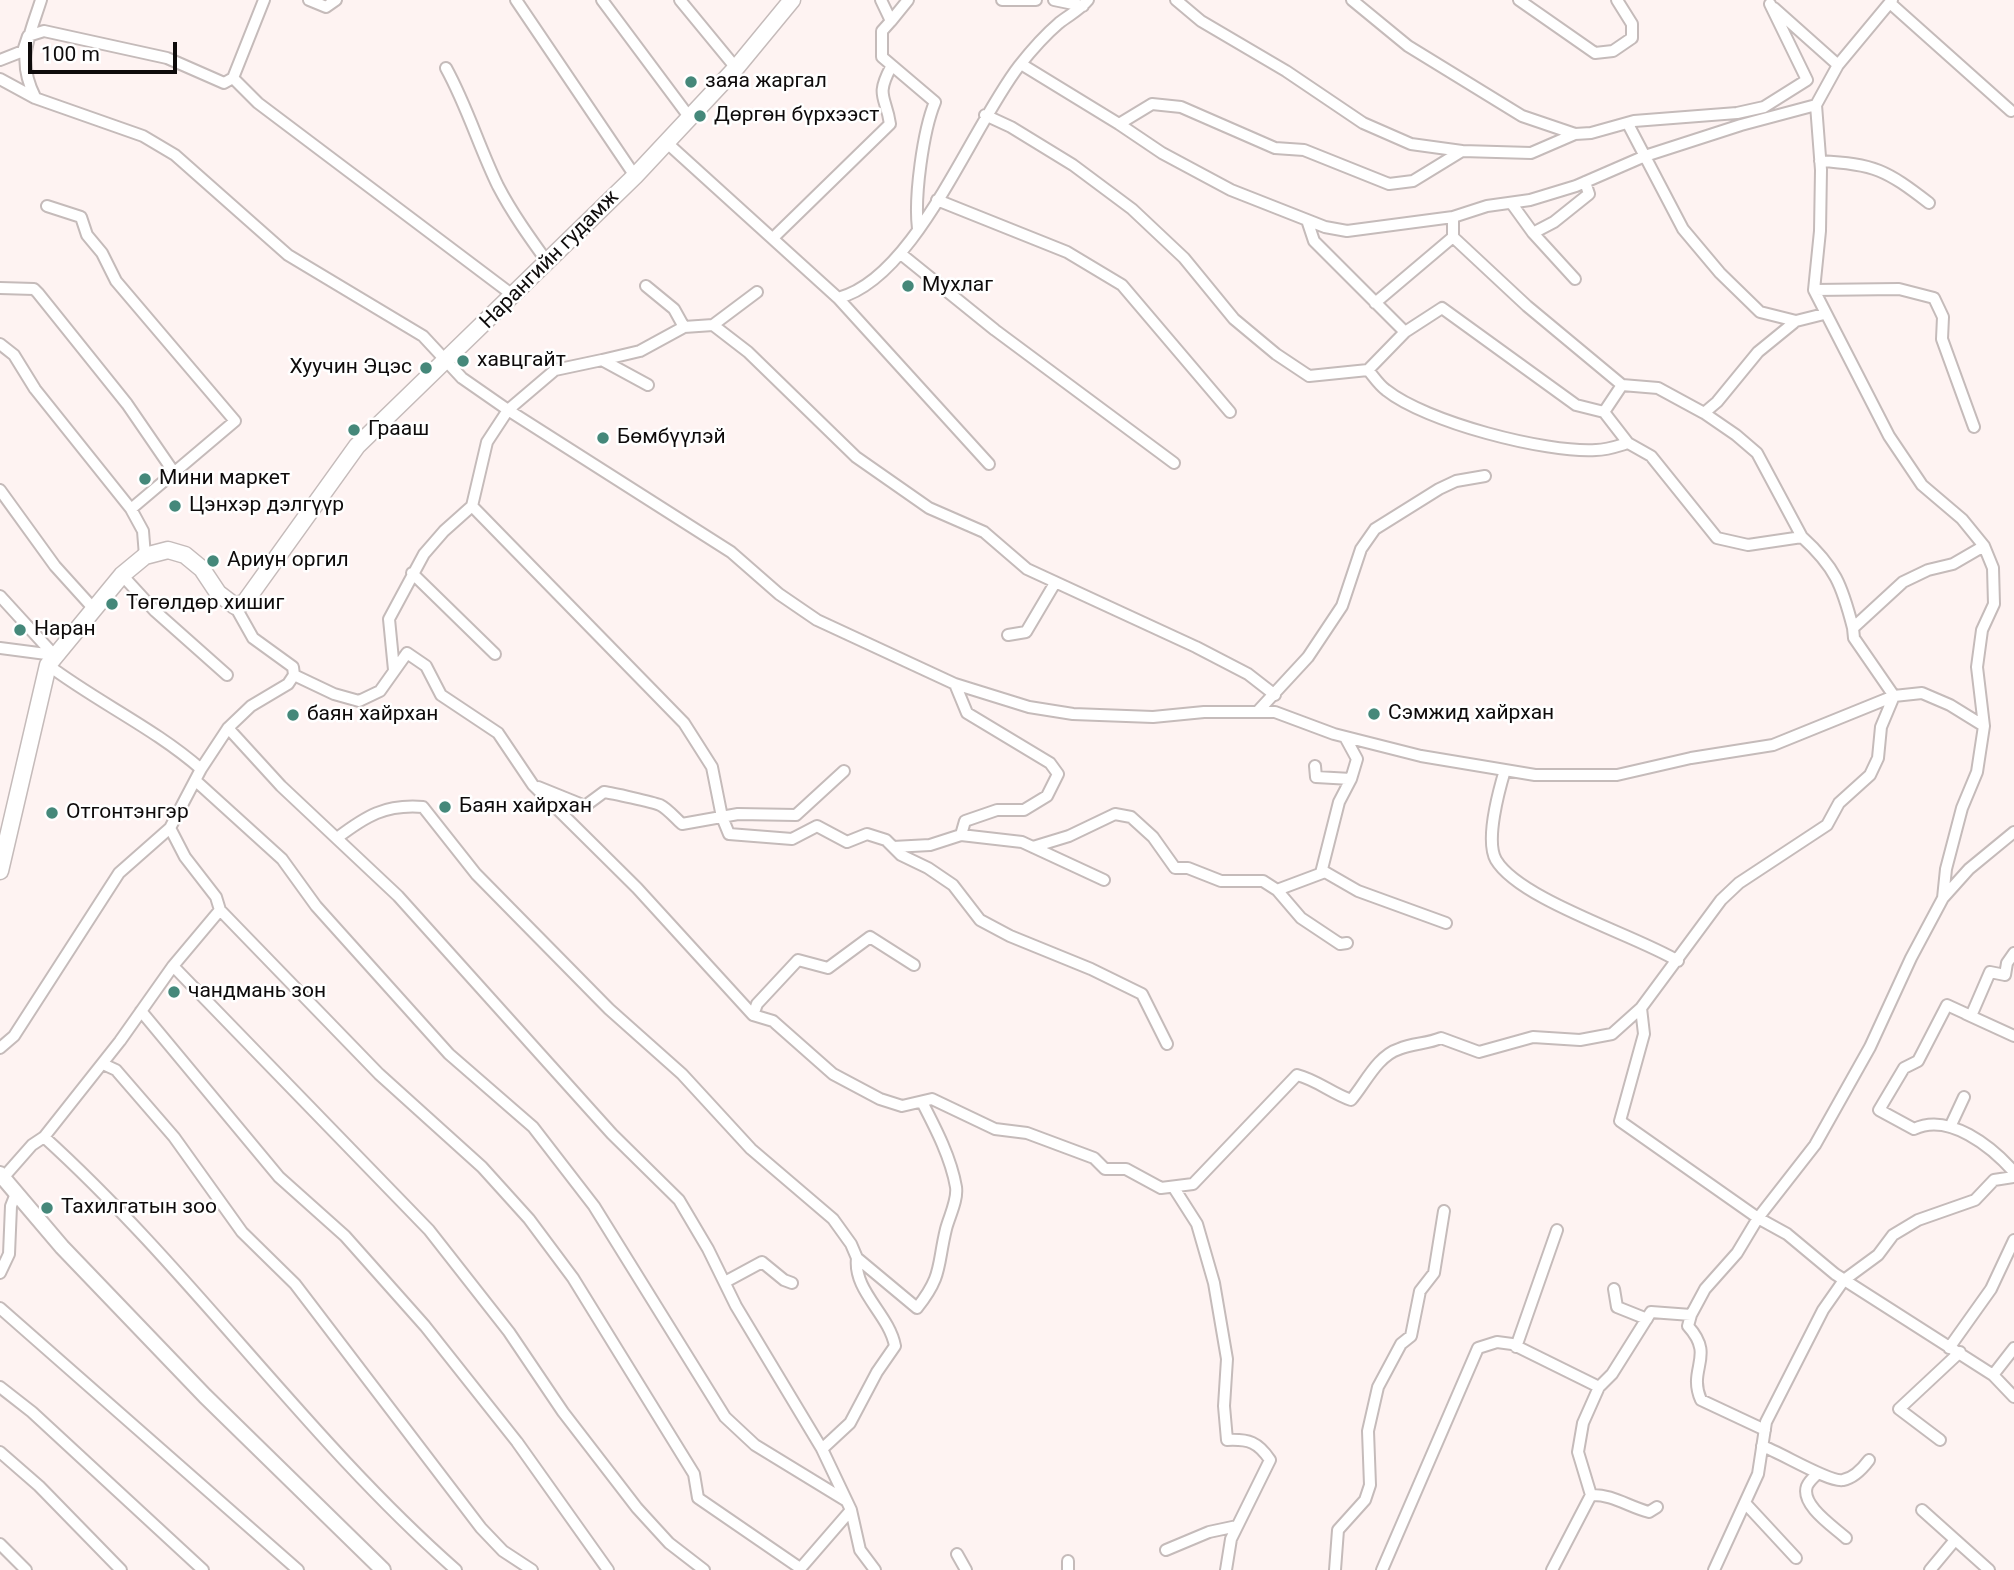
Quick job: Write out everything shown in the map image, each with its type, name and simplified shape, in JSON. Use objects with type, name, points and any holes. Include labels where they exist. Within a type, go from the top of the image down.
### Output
[{"type":"main road","name":"Нарангийн гудамж","points":[[235,606],[245,602],[255,592],[357,446],[635,176],[736,68],[792,0]]},
{"type":"main road","points":[[0,870],[51,660],[122,575],[145,556],[168,550],[185,555],[202,569],[218,593],[235,606]]},
{"type":"street","points":[[0,60],[23,51],[41,0]]},
{"type":"street","points":[[28,36],[44,31],[167,58],[224,83],[233,78],[264,0]]},
{"type":"street","points":[[309,0],[326,7],[336,0]]},
{"type":"street","points":[[516,0],[635,176]]},
{"type":"street","points":[[602,0],[690,118]]},
{"type":"street","points":[[680,0],[736,68]]},
{"type":"street","points":[[881,0],[891,21]]},
{"type":"street","points":[[908,0],[882,31],[880,41],[882,58],[914,82],[934,102],[926,122],[918,229]]},
{"type":"street","points":[[1002,0],[1037,0]]},
{"type":"street","points":[[1054,0],[1085,3]]},
{"type":"street","points":[[1176,0],[1201,21],[1286,71],[1363,123],[1410,144],[1462,152],[1531,153],[1575,134],[1634,121],[1725,115],[1764,107],[1807,80],[1769,2]]},
{"type":"street","points":[[1352,0],[1408,46],[1522,116],[1575,134]]},
{"type":"street","points":[[1519,0],[1594,52],[1613,51],[1632,38],[1632,24],[1617,0]]},
{"type":"street","points":[[1943,898],[1946,869],[1962,808],[1977,772],[1984,726],[1977,667],[1982,630],[1994,604],[1993,568],[1984,547],[1962,519],[1922,485],[1889,436],[1814,290],[1820,231],[1820,162],[1816,105],[1838,65],[1891,1],[2011,111]]},
{"type":"street","points":[[1769,2],[1838,65]]},
{"type":"street","points":[[838,298],[865,287],[901,254],[937,200],[985,116],[1021,64],[1058,24],[1085,3]]},
{"type":"street","points":[[28,36],[24,75],[35,99]]},
{"type":"street","points":[[1021,64],[1162,153],[1231,190],[1325,227],[1347,231],[1453,217],[1487,206],[1512,204],[1585,181],[1645,156],[1741,125],[1816,105]]},
{"type":"street","points":[[773,238],[890,124],[881,96],[881,86],[891,67]]},
{"type":"street","points":[[446,68],[460,94],[471,128],[500,189],[548,262]]},
{"type":"street","points":[[233,78],[258,103],[514,296]]},
{"type":"street","points":[[0,79],[35,99],[113,124],[175,155],[288,255],[423,336],[462,378],[731,552],[779,594],[817,620],[955,684],[1029,708],[1073,714],[1153,717],[1259,710],[1275,712],[1345,737],[1421,756],[1535,775],[1617,775],[1691,758],[1773,745],[1894,696],[1922,693],[1950,705],[1984,726]]},
{"type":"street","points":[[1119,124],[1152,104],[1181,107],[1275,148],[1304,150],[1390,184],[1413,181],[1462,152]]},
{"type":"street","points":[[985,116],[1011,127],[1073,165],[1132,209],[1184,258],[1234,319],[1276,354],[1309,376],[1368,370],[1405,332],[1442,309],[1576,405],[1604,412],[1628,443],[1651,456],[1717,538],[1748,545],[1802,537]]},
{"type":"street","points":[[1628,124],[1683,229],[1720,273],[1760,312],[1796,321]]},
{"type":"street","points":[[666,142],[838,298],[989,464]]},
{"type":"street","points":[[1820,162],[1871,165],[1893,175],[1929,203]]},
{"type":"street","points":[[1533,233],[1554,222],[1589,194],[1585,181]]},
{"type":"street","points":[[937,200],[1066,252],[1122,285],[1230,412]]},
{"type":"street","points":[[1512,204],[1533,233],[1575,279]]},
{"type":"street","points":[[47,206],[80,218],[87,235],[102,253],[116,281],[235,421],[131,509]]},
{"type":"street","points":[[1453,217],[1454,237],[1527,306],[1622,385],[1658,388],[1704,412],[1756,453],[1802,537],[1826,559],[1844,592],[1854,638],[1894,696]]},
{"type":"street","points":[[1307,220],[1314,241],[1405,332]]},
{"type":"street","points":[[1375,303],[1454,237]]},
{"type":"street","points":[[901,254],[995,330],[1174,463]]},
{"type":"street","points":[[646,286],[674,309],[684,327]]},
{"type":"street","points":[[0,288],[34,289],[38,293],[127,404],[173,471]]},
{"type":"street","points":[[1814,290],[1899,289],[1934,298],[1943,317],[1942,339],[1974,427]]},
{"type":"street","points":[[394,670],[389,619],[412,573],[444,531],[472,506],[487,442],[508,410],[555,370],[640,351],[684,327],[713,325],[757,292]]},
{"type":"street","points":[[1704,412],[1717,402],[1758,352],[1796,321],[1824,314]]},
{"type":"street","points":[[713,325],[748,352],[856,457],[929,508],[984,532],[1027,569],[1196,647],[1248,674],[1275,695]]},
{"type":"street","points":[[0,344],[14,355],[35,389],[131,509],[143,531],[145,556]]},
{"type":"street","points":[[602,360],[648,385]]},
{"type":"street","points":[[1368,370],[1386,390],[1414,406],[1495,437],[1566,450],[1599,450],[1628,443]]},
{"type":"street","points":[[1604,412],[1622,385]]},
{"type":"street","points":[[1259,710],[1308,657],[1342,606],[1361,549],[1375,528],[1439,489],[1456,481],[1485,476]]},
{"type":"street","points":[[0,490],[55,566],[93,608]]},
{"type":"street","points":[[472,506],[684,723],[712,767],[722,817],[729,834],[792,839],[817,826],[847,842],[867,834],[886,840],[901,855],[928,868],[953,885],[981,920],[1010,936],[1091,969],[1142,994],[1167,1044]]},
{"type":"street","points":[[1853,628],[1903,582],[1928,570],[1953,564],[1984,547]]},
{"type":"street","points":[[412,573],[495,654]]},
{"type":"street","points":[[122,575],[155,611],[227,675]]},
{"type":"street","points":[[1008,635],[1026,632],[1055,583]]},
{"type":"street","points":[[0,596],[51,660],[79,688],[176,747],[201,769]]},
{"type":"street","points":[[0,1048],[21,1025],[119,873],[170,828],[201,769],[228,728],[251,706],[288,684],[294,675],[293,667],[253,638],[235,606]]},
{"type":"street","points":[[0,648],[51,660]]},
{"type":"street","points":[[294,675],[334,694],[359,701],[380,691],[407,653],[426,666],[441,695],[504,741],[533,785],[637,888],[753,1014],[773,1021],[833,1074],[880,1100],[902,1106],[932,1099],[995,1129],[1027,1133],[1094,1158],[1105,1169],[1126,1170],[1161,1188],[1193,1184],[1297,1075],[1313,1079],[1329,1092],[1351,1100],[1381,1061],[1394,1050],[1415,1043],[1430,1043],[1441,1038],[1479,1052],[1533,1037],[1580,1040],[1612,1034],[1642,1008],[1721,900],[1739,883],[1826,825],[1839,803],[1870,775],[1878,758],[1881,727],[1894,696]]},
{"type":"street","points":[[955,684],[967,713],[1050,763],[1058,775],[1047,796],[1024,810],[998,810],[965,821],[961,835]]},
{"type":"street","points":[[228,728],[281,786],[398,897],[612,1133],[679,1200],[822,1449],[848,1505],[860,1550],[875,1570]]},
{"type":"street","points":[[1321,873],[1339,802],[1351,779],[1357,759],[1345,737]]},
{"type":"street","points":[[1315,766],[1316,776],[1351,779]]},
{"type":"street","points":[[1505,770],[1492,836],[1494,858],[1510,876],[1590,921],[1656,948],[1678,961]]},
{"type":"street","points":[[533,785],[585,806],[604,792],[661,805],[682,824],[738,814],[796,815],[844,771]]},
{"type":"street","points":[[197,781],[282,859],[316,906],[449,1054],[533,1127],[594,1206],[725,1418],[755,1445],[848,1505]]},
{"type":"street","points":[[337,838],[369,814],[404,805],[423,807],[476,874],[609,1009],[682,1074],[751,1149],[833,1219],[851,1244],[857,1258],[860,1283],[887,1322],[895,1346],[877,1372],[850,1423],[822,1449]]},
{"type":"street","points":[[1033,847],[1069,836],[1115,814],[1131,817],[1153,837],[1175,868],[1188,869],[1221,881],[1245,878],[1263,881],[1277,890],[1308,924],[1340,944],[1347,943]]},
{"type":"street","points":[[170,828],[185,857],[216,897],[220,910],[379,1074],[482,1167],[529,1219],[573,1278],[694,1474],[698,1498],[799,1569],[848,1505]]},
{"type":"street","points":[[1765,1430],[1701,1400],[1696,1390],[1702,1356],[1701,1340],[1688,1326],[1691,1315],[1705,1289],[1737,1252],[1758,1218],[1815,1145],[1870,1046],[1911,958],[1943,898],[1969,869],[2014,832]]},
{"type":"street","points":[[893,847],[930,845],[961,835],[1021,842],[1104,880]]},
{"type":"street","points":[[1277,890],[1325,872],[1358,891],[1446,923]]},
{"type":"street","points":[[220,910],[173,966],[103,1064],[44,1137],[32,1145],[1,1176],[15,1196],[205,1396],[383,1570]]},
{"type":"street","points":[[753,1014],[757,1004],[799,960],[828,968],[870,937],[914,965]]},
{"type":"street","points":[[1942,1002],[1971,1016],[1990,972],[2006,975],[2007,963],[2014,953]]},
{"type":"street","points":[[173,966],[429,1230],[509,1332],[563,1412],[637,1508],[669,1543],[704,1570]]},
{"type":"street","points":[[1942,1002],[2014,1036]]},
{"type":"street","points":[[1714,1570],[1758,1474],[1765,1430],[1823,1310],[1844,1280],[1878,1255],[1893,1235],[1910,1225],[1975,1200],[1994,1180],[2014,1174],[1999,1155],[1950,1127],[1926,1123],[1914,1129],[1879,1110],[1905,1068],[1918,1061],[1942,1002]]},
{"type":"street","points":[[1642,1008],[1644,1034],[1620,1121],[1758,1218],[1787,1234],[1844,1280],[1993,1375],[2014,1397]]},
{"type":"street","points":[[142,1011],[279,1177],[345,1236],[425,1326],[517,1442],[608,1570]]},
{"type":"street","points":[[103,1064],[116,1070],[174,1137],[242,1232],[295,1284],[481,1528],[503,1552],[532,1570]]},
{"type":"street","points":[[1950,1127],[1964,1097]]},
{"type":"street","points":[[857,1258],[917,1308],[931,1290],[942,1263],[945,1232],[957,1190],[939,1135],[922,1102]]},
{"type":"street","points":[[44,1137],[98,1185],[333,1449],[456,1570]]},
{"type":"street","points":[[1174,1188],[1197,1224],[1214,1283],[1227,1359],[1224,1406],[1227,1440],[1245,1439],[1260,1445],[1270,1460],[1231,1539],[1226,1570]]},
{"type":"street","points":[[0,1273],[9,1254],[11,1206],[15,1196]]},
{"type":"street","points":[[1335,1570],[1338,1530],[1365,1500],[1370,1485],[1368,1431],[1378,1387],[1401,1344],[1411,1336],[1420,1292],[1434,1273],[1444,1211]]},
{"type":"street","points":[[1516,1347],[1557,1230]]},
{"type":"street","points":[[1940,1440],[1899,1409],[1954,1350],[1991,1289],[2014,1240]]},
{"type":"street","points":[[725,1282],[762,1262],[784,1280],[792,1283]]},
{"type":"street","points":[[1614,1289],[1617,1307],[1647,1318]]},
{"type":"street","points":[[0,1308],[298,1570]]},
{"type":"street","points":[[1552,1570],[1591,1494],[1578,1452],[1583,1423],[1599,1387],[1612,1374],[1651,1312],[1691,1315]]},
{"type":"street","points":[[1382,1570],[1478,1348],[1497,1342],[1516,1347],[1599,1387]]},
{"type":"street","points":[[1993,1375],[2014,1348]]},
{"type":"street","points":[[0,1387],[42,1421],[203,1570]]},
{"type":"street","points":[[1762,1446],[1783,1453],[1818,1473],[1843,1480],[1861,1470],[1870,1460]]},
{"type":"street","points":[[0,1452],[39,1486],[121,1570]]},
{"type":"street","points":[[1818,1473],[1807,1485],[1807,1495],[1819,1513],[1846,1538]]},
{"type":"street","points":[[1591,1494],[1605,1494],[1632,1508],[1649,1512],[1657,1507]]},
{"type":"street","points":[[1745,1503],[1796,1558]]},
{"type":"street","points":[[1922,1510],[1989,1570]]},
{"type":"street","points":[[1166,1550],[1209,1532],[1237,1526]]},
{"type":"street","points":[[1930,1570],[1955,1540]]},
{"type":"street","points":[[0,1544],[26,1570]]},
{"type":"street","points":[[957,1554],[966,1570]]},
{"type":"place","name":"заяа жаргал","points":[[691,82]]},
{"type":"place","name":"Дөргөн бүрхээст","points":[[700,116]]},
{"type":"place","name":"Мухлаг","points":[[908,286]]},
{"type":"place","name":"хавцгайт","points":[[463,361]]},
{"type":"place","name":"Хуучин Эцэс","points":[[426,368]]},
{"type":"place","name":"Грааш","points":[[354,430]]},
{"type":"place","name":"Бөмбүүлэй","points":[[603,438]]},
{"type":"place","name":"Мини маркет","points":[[145,479]]},
{"type":"place","name":"Цэнхэр дэлгүүр","points":[[175,506]]},
{"type":"place","name":"Ариун оргил","points":[[213,561]]},
{"type":"place","name":"Төгөлдөр хишиг","points":[[112,604]]},
{"type":"place","name":"Наран","points":[[20,630]]},
{"type":"place","name":"Сэмжид хайрхан","points":[[1374,714]]},
{"type":"place","name":"баян хайрхан","points":[[293,715]]},
{"type":"place","name":"Баян хайрхан","points":[[445,807]]},
{"type":"place","name":"Отгонтэнгэр","points":[[52,813]]},
{"type":"place","name":"чандмань зон","points":[[174,992]]},
{"type":"place","name":"Тахилгатын зоо","points":[[47,1208]]}]
